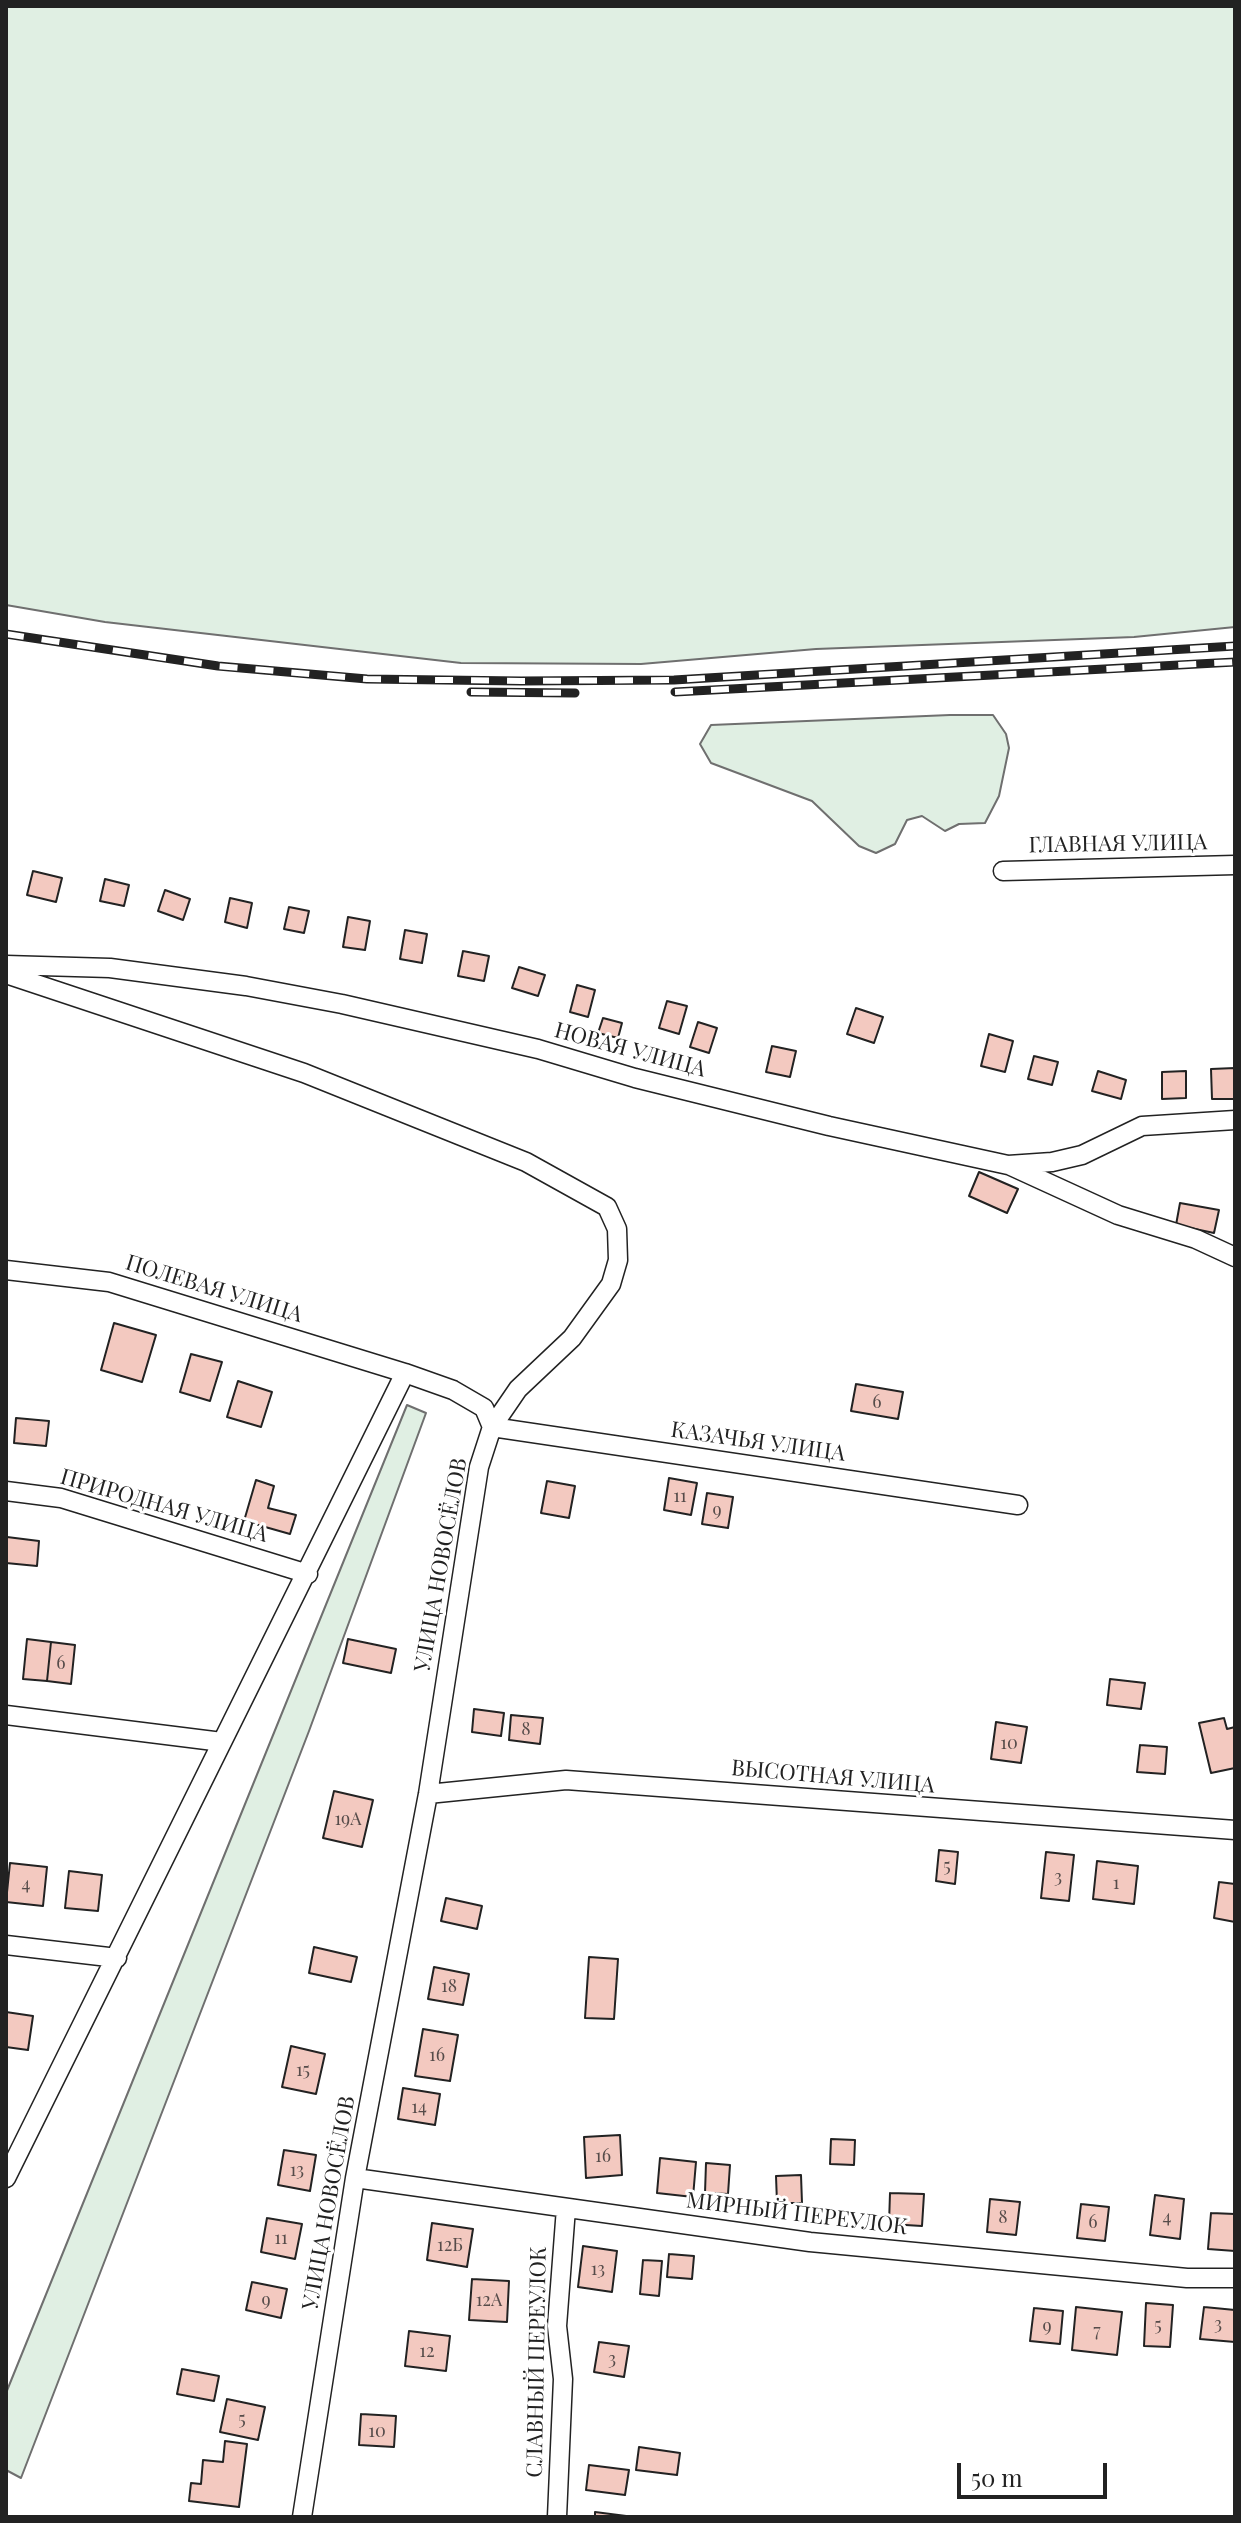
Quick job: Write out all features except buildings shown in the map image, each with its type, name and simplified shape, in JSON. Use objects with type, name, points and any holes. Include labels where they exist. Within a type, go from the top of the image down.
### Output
[{"type":"street","name":"ГЛАВНАЯ УЛИЦА","points":[[1003,871],[1235,865]]},
{"type":"street","name":"НОВАЯ УЛИЦА","points":[[6,965],[110,968],[246,986],[342,1004],[538,1049],[635,1078],[814,1122],[1008,1165],[1052,1162],[1082,1155],[1142,1126],[1235,1120]]},
{"type":"street","name":"УЛИЦА НОВОСЁЛОВ","points":[[6,974],[304,1073],[526,1162],[607,1207],[617,1229],[618,1260],[611,1284],[572,1338],[518,1389],[492,1427],[471,1507],[428,1794],[355,2178],[302,2517]]},
{"type":"street","points":[[1008,1165],[1118,1215],[1196,1239],[1235,1257]]},
{"type":"street","name":"ПОЛЕВАЯ УЛИЦА","points":[[6,1270],[109,1282],[405,1373],[453,1390],[484,1408],[492,1427]]},
{"type":"street","points":[[7,2173],[117,1958],[405,1373]]},
{"type":"street","name":"КАЗАЧЬЯ УЛИЦА","points":[[492,1427],[1018,1505]]},
{"type":"street","name":"ПРИРОДНАЯ УЛИЦА","points":[[6,1491],[61,1498],[308,1574]]},
{"type":"street","points":[[6,1715],[222,1742]]},
{"type":"street","name":"ВЫСОТНАЯ УЛИЦА","points":[[428,1794],[566,1780],[1235,1830]]},
{"type":"street","points":[[6,1945],[117,1958]]},
{"type":"street","name":"МИРНЫЙ ПЕРЕУЛОК","points":[[355,2178],[887,2251],[1187,2278],[1235,2278]]},
{"type":"street","name":"СЛАВНЫЙ ПЕРЕУЛОК","points":[[557,2517],[563,2379],[557,2326],[566,2208]]},
{"type":"green space","points":[[6,6],[1235,6],[1235,627],[1134,637],[816,649],[641,664],[461,663],[105,622],[6,605]]},
{"type":"green space","points":[[993,715],[1006,734],[1009,748],[999,796],[985,823],[959,824],[945,831],[922,816],[907,820],[895,844],[876,853],[859,846],[812,801],[711,763],[700,744],[711,725]]},
{"type":"green space","points":[[407,1405],[426,1413],[309,1731],[21,2478],[6,2470],[6,2393]]},
{"type":"railway","points":[[6,634],[218,666],[367,679],[521,681],[674,680],[1235,646]]},
{"type":"railway","points":[[675,692],[1235,662]]},
{"type":"railway","points":[[471,692],[575,693]]}]
